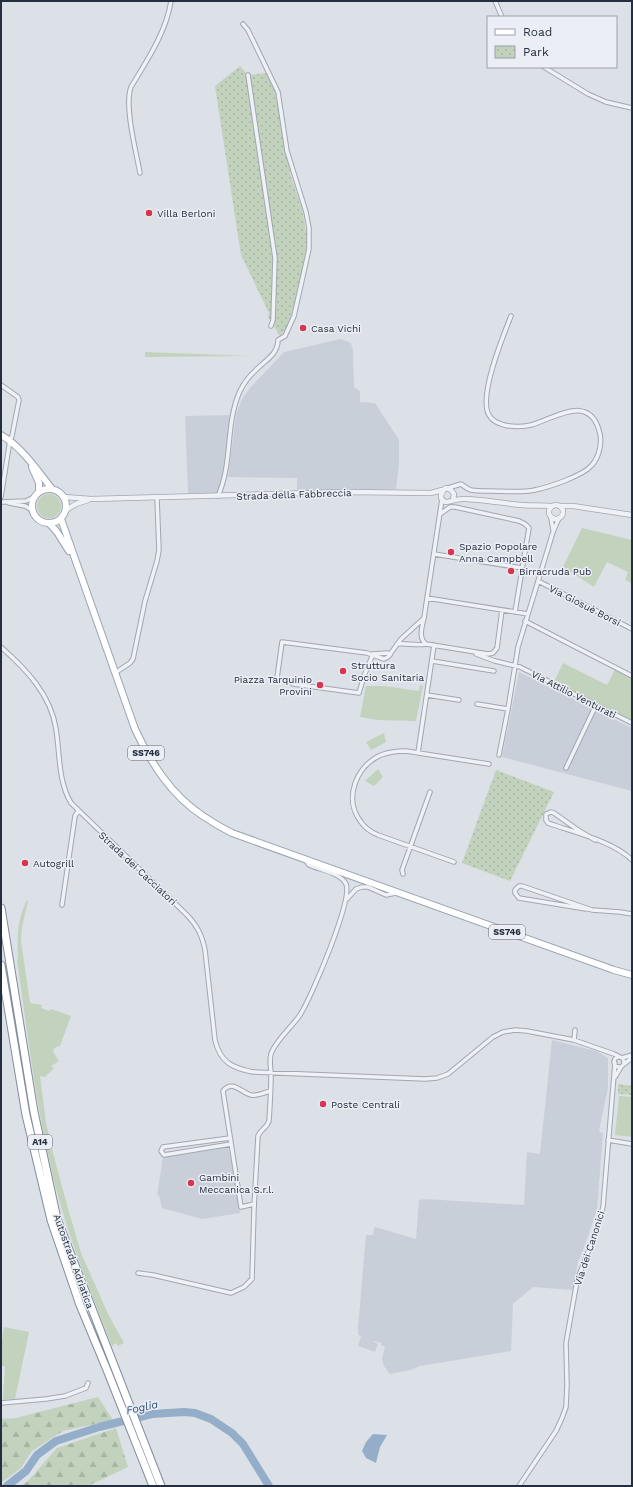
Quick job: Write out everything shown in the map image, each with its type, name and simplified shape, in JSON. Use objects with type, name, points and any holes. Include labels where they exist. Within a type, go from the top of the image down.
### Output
[{"type":"highway","name":"Autostrada Adriatica","points":[[1,908],[34,1112],[57,1219],[110,1368],[153,1475],[161,1486]]},
{"type":"highway","name":"Autostrada Adriatica","points":[[1,965],[26,1115],[51,1220],[80,1305],[110,1368]]},
{"type":"highway","name":"Autostrada Adriatica","points":[[153,1475],[153,1486]]},
{"type":"main road","points":[[1,435],[10,440],[29,460],[52,489]]},
{"type":"main road","points":[[29,460],[39,483],[39,491]]},
{"type":"main road","points":[[32,510],[32,501],[39,491],[48,488],[57,490],[64,497],[66,510],[61,519],[49,523]]},
{"type":"main road","name":"SS746","points":[[32,510],[38,519],[49,523],[62,540],[78,570]]},
{"type":"main road","name":"SS746","points":[[61,519],[135,729],[146,752],[159,773],[178,795],[202,815],[232,833],[304,859]]},
{"type":"main road","points":[[304,859],[399,893]]},
{"type":"main road","name":"SS746","points":[[399,893],[614,970],[632,975]]},
{"type":"main road","name":"SS746","points":[[614,970],[632,979]]},
{"type":"street","points":[[140,172],[128,109],[128,93],[157,45],[165,26],[171,1]]},
{"type":"street","points":[[495,1],[502,16]]},
{"type":"street","points":[[218,496],[225,480],[237,400],[247,380],[275,352],[278,346],[278,340],[285,336],[289,330],[294,316],[310,239],[306,212],[287,151],[278,92],[248,30],[242,24]]},
{"type":"street","points":[[546,68],[588,94],[606,102],[632,108]]},
{"type":"street","points":[[248,75],[275,258],[271,326]]},
{"type":"street","points":[[453,495],[458,484],[461,484],[471,490],[534,491],[579,475],[590,467],[598,456],[601,436],[599,428],[590,416],[583,411],[565,411],[540,422],[519,426],[499,424],[489,415],[486,408],[487,391],[497,354],[511,316]]},
{"type":"street","points":[[1,385],[15,394],[19,400],[10,440],[1,497]]},
{"type":"street","name":"Strada della Fabbreccia","points":[[64,497],[90,499],[157,498],[346,492],[431,494],[458,484]]},
{"type":"street","points":[[448,488],[453,495]]},
{"type":"street","points":[[426,644],[422,641],[421,637],[440,514],[442,490]]},
{"type":"street","name":"Strada della Fabbreccia","points":[[431,494],[447,502],[453,495],[464,498],[552,506]]},
{"type":"street","points":[[3,502],[26,501],[34,497]]},
{"type":"street","points":[[115,673],[133,659],[145,601],[157,561],[159,550],[157,498]]},
{"type":"street","name":"Strada della Fabbreccia","points":[[66,510],[76,504],[90,499]]},
{"type":"street","points":[[3,502],[25,506],[32,510]]},
{"type":"street","name":"Strada della Fabbreccia","points":[[541,506],[549,511]]},
{"type":"street","points":[[553,532],[549,511],[552,506],[573,506],[632,515]]},
{"type":"street","points":[[559,506],[562,510],[562,514]]},
{"type":"street","points":[[499,755],[518,647],[525,621],[553,532],[562,514],[573,506]]},
{"type":"street","points":[[440,514],[450,507],[455,507],[519,521],[529,528],[516,612]]},
{"type":"street","points":[[551,518],[559,518]]},
{"type":"street","points":[[434,554],[522,568]]},
{"type":"street","name":"Via Giosuè Borsi","points":[[538,580],[632,629]]},
{"type":"street","points":[[427,598],[528,614]]},
{"type":"street","points":[[397,644],[426,644],[488,654],[497,648],[502,610]]},
{"type":"street","points":[[277,678],[282,642],[373,654],[384,659],[390,655],[397,644],[424,618]]},
{"type":"street","points":[[525,621],[632,676]]},
{"type":"street","points":[[418,753],[434,645]]},
{"type":"street","name":"Strada dei Cacciatori","points":[[1,647],[32,678],[43,692],[50,706],[56,728],[62,781],[66,795],[78,811],[186,914],[199,930],[203,939],[205,950],[215,1040],[217,1048],[223,1059],[240,1070],[271,1073],[425,1079],[437,1078],[448,1074],[493,1037],[503,1032],[515,1030],[574,1040],[621,1057]]},
{"type":"street","name":"Via Attilio Venturati","points":[[469,651],[495,661],[520,667],[632,723]]},
{"type":"street","points":[[293,684],[359,693],[373,654]]},
{"type":"street","points":[[432,661],[494,671]]},
{"type":"street","points":[[426,695],[459,700]]},
{"type":"street","points":[[477,704],[508,709]]},
{"type":"street","points":[[566,768],[596,706]]},
{"type":"street","points":[[454,862],[378,836],[369,830],[360,822],[354,810],[352,798],[354,786],[359,774],[369,763],[380,755],[392,751],[406,751],[489,764]]},
{"type":"street","points":[[403,874],[402,870],[430,792]]},
{"type":"street","points":[[62,905],[75,816],[78,811]]},
{"type":"street","points":[[595,840],[554,813],[551,812],[546,814],[546,820],[548,823],[621,850],[632,860]]},
{"type":"street","points":[[138,1273],[154,1275],[231,1294],[244,1287],[252,1279],[258,1136],[260,1131],[266,1127],[270,1121],[271,1054],[299,1017],[307,1003],[330,950],[347,900],[346,885],[343,880],[338,876],[309,865],[304,859]]},
{"type":"street","points":[[586,908],[522,886],[519,886],[515,890],[515,893],[519,898],[599,911],[613,911],[632,914]]},
{"type":"street","points":[[347,900],[356,889],[362,887],[368,887],[386,895],[399,893]]},
{"type":"street","points":[[574,1040],[576,1030]]},
{"type":"street","name":"Strada dei Cacciatori","points":[[607,1052],[615,1062]]},
{"type":"street","points":[[621,1057],[624,1061],[622,1066],[617,1066],[615,1062],[616,1058],[621,1057],[632,1055]]},
{"type":"street","name":"Via dei Canonici","points":[[614,1078],[622,1066],[632,1058]]},
{"type":"street","name":"Via dei Canonici","points":[[520,1486],[556,1431],[566,1407],[566,1343],[577,1281],[602,1211],[615,1062]]},
{"type":"street","points":[[254,1204],[241,1207],[223,1094],[224,1089],[235,1086],[252,1095],[270,1091]]},
{"type":"street","points":[[230,1138],[163,1147],[161,1151],[164,1155],[231,1144]]},
{"type":"street","points":[[608,1140],[632,1144]]},
{"type":"street","points":[[1,1403],[40,1400],[65,1396],[86,1388],[88,1383]]},
{"type":"shaded area","points":[[341,339],[351,343],[353,351],[354,387],[360,391],[360,402],[375,403],[399,440],[399,464],[396,489],[297,491],[297,478],[228,477],[236,415],[242,399],[250,388],[284,352]]},
{"type":"shaded area","points":[[231,415],[226,462],[217,493],[188,493],[185,416]]},
{"type":"shaded area","points":[[519,672],[632,728],[632,791],[502,757]]},
{"type":"shaded area","points":[[552,1040],[596,1051],[608,1058],[608,1088],[599,1132],[603,1133],[597,1210],[578,1262],[573,1290],[533,1287],[513,1304],[511,1351],[420,1366],[410,1370],[390,1374],[384,1366],[382,1359],[385,1347],[381,1345],[381,1343],[374,1341],[378,1344],[375,1352],[358,1346],[361,1336],[358,1335],[358,1328],[366,1235],[373,1235],[375,1227],[416,1239],[419,1200],[426,1199],[524,1205],[527,1152],[540,1154]]},
{"type":"shaded area","points":[[226,1147],[229,1149],[240,1213],[202,1219],[162,1208],[159,1195],[157,1195],[163,1157]]},
{"type":"green space","points":[[240,66],[248,75],[267,73],[276,94],[291,176],[302,209],[307,237],[305,259],[295,303],[286,329],[280,336],[268,317],[269,313],[241,255],[215,86]]},
{"type":"green space","points":[[145,352],[249,356],[145,357]]},
{"type":"green space","points":[[44,494],[54,494],[61,501],[61,511],[54,518],[44,518],[37,511],[37,501]]},
{"type":"green space","points":[[582,528],[632,540],[631,583],[625,580],[628,572],[607,562],[594,587],[563,567]]},
{"type":"green space","points":[[563,663],[607,685],[615,670],[632,679],[632,721],[554,682]]},
{"type":"green space","points":[[420,685],[423,686],[416,721],[377,720],[360,717],[366,686],[384,686],[419,691]]},
{"type":"green space","points":[[384,733],[386,742],[371,750],[366,742]]},
{"type":"green space","points":[[378,769],[383,777],[374,786],[365,781]]},
{"type":"green space","points":[[496,770],[554,792],[510,881],[462,863]]},
{"type":"green space","points":[[27,900],[21,941],[30,1003],[42,1005],[41,1008],[49,1011],[51,1009],[71,1016],[60,1046],[53,1050],[59,1061],[51,1066],[54,1068],[45,1077],[40,1076],[46,1123],[81,1253],[108,1314],[124,1343],[118,1346],[116,1343],[112,1346],[78,1258],[63,1213],[45,1142],[17,960],[19,922]]},
{"type":"green space","points":[[618,1084],[632,1086],[632,1095],[618,1094]]},
{"type":"green space","points":[[619,1096],[632,1097],[632,1137],[615,1135]]},
{"type":"green space","points":[[4,1327],[29,1332],[15,1399],[3,1400],[5,1366],[1,1366],[1,1347]]},
{"type":"green space","points":[[98,1397],[113,1420],[63,1431],[32,1451],[21,1468],[1,1483],[1,1419],[16,1418]]},
{"type":"green space","points":[[116,1428],[128,1467],[88,1486],[21,1486],[28,1481],[57,1448]]},
{"type":"water","points":[[373,1434],[387,1435],[380,1447],[376,1463],[366,1458],[362,1451],[366,1442]]},
{"type":"waterway","name":"Foglia","points":[[7,1486],[26,1471],[37,1455],[56,1441],[99,1427],[152,1414],[184,1412],[195,1413],[211,1419],[232,1433],[243,1444],[269,1486]]},
{"type":"place","name":"Villa Berloni","points":[[149,213]]},
{"type":"place","name":"Casa Vichi","points":[[303,328]]},
{"type":"place","name":"Spazio Popolare Anna Campbell","points":[[451,552]]},
{"type":"place","name":"Birracruda Pub","points":[[511,571]]},
{"type":"place","name":"Struttura Socio Sanitaria","points":[[343,671]]},
{"type":"place","name":"Piazza Tarquinio Provini","points":[[320,685]]},
{"type":"place","name":"Autogrill","points":[[25,863]]},
{"type":"place","name":"Poste Centrali","points":[[323,1104]]},
{"type":"place","name":"Gambini Meccanica S.r.l.","points":[[191,1183]]}]
